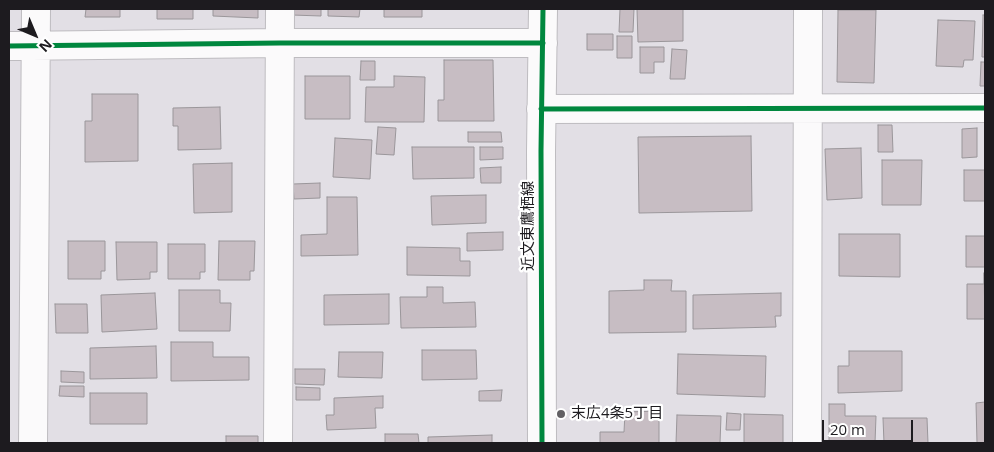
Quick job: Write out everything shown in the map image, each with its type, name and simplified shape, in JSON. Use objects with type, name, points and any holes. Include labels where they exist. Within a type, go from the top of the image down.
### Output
[{"type":"street","points":[[33,443],[36,9]]},
{"type":"street","points":[[278,443],[280,9]]},
{"type":"street","name":"近文東鷹栖線","points":[[542,443],[543,9]]},
{"type":"street","points":[[807,443],[808,9]]},
{"type":"street","points":[[9,46],[543,43]]},
{"type":"street","points":[[542,109],[985,108]]},
{"type":"building","points":[[86,9],[120,9],[120,17],[85,17]]},
{"type":"building","points":[[157,9],[193,9],[193,19],[157,19]]},
{"type":"building","points":[[213,9],[258,9],[258,18],[213,16]]},
{"type":"building","points":[[292,9],[321,9],[321,16],[292,15]]},
{"type":"building","points":[[328,9],[360,9],[359,17],[328,16]]},
{"type":"building","points":[[384,9],[422,9],[422,17],[384,17]]},
{"type":"building","points":[[620,9],[634,9],[633,32],[619,32]]},
{"type":"building","points":[[637,9],[683,9],[683,41],[638,42]]},
{"type":"building","points":[[838,10],[876,10],[874,83],[837,82]]},
{"type":"building","points":[[983,15],[985,15],[985,57],[982,57]]},
{"type":"building","points":[[938,20],[975,21],[973,60],[964,60],[963,67],[936,66]]},
{"type":"building","points":[[587,34],[613,34],[613,50],[587,50]]},
{"type":"building","points":[[617,36],[632,36],[632,58],[617,58]]},
{"type":"building","points":[[640,47],[664,47],[664,62],[654,62],[654,73],[640,73]]},
{"type":"building","points":[[672,49],[687,50],[685,79],[670,79]]},
{"type":"building","points":[[444,60],[493,60],[494,121],[438,121],[438,100],[444,100]]},
{"type":"building","points":[[361,61],[375,61],[375,80],[360,80]]},
{"type":"building","points":[[981,62],[985,62],[985,86],[980,86]]},
{"type":"building","points":[[305,76],[350,76],[350,119],[305,119]]},
{"type":"building","points":[[394,76],[425,77],[424,122],[365,122],[366,87],[394,87]]},
{"type":"building","points":[[92,94],[138,94],[138,161],[85,162],[85,121],[92,121]]},
{"type":"building","points":[[220,107],[221,149],[178,150],[178,126],[173,126],[173,108]]},
{"type":"building","points":[[878,125],[892,125],[893,152],[878,152]]},
{"type":"building","points":[[378,127],[396,128],[394,155],[376,154]]},
{"type":"building","points":[[977,128],[977,157],[962,158],[962,129]]},
{"type":"building","points":[[468,132],[501,132],[502,142],[468,142]]},
{"type":"building","points":[[751,136],[752,211],[639,213],[638,137]]},
{"type":"building","points":[[335,138],[372,140],[370,179],[333,177]]},
{"type":"building","points":[[412,147],[474,147],[474,178],[413,179]]},
{"type":"building","points":[[480,147],[503,147],[503,159],[480,160]]},
{"type":"building","points":[[861,148],[862,198],[827,200],[825,149]]},
{"type":"building","points":[[882,160],[922,160],[921,205],[882,205]]},
{"type":"building","points":[[232,163],[232,212],[194,213],[193,164]]},
{"type":"building","points":[[501,167],[501,183],[481,183],[480,168]]},
{"type":"building","points":[[964,170],[985,170],[985,201],[964,201]]},
{"type":"building","points":[[320,183],[320,198],[294,199],[293,184]]},
{"type":"building","points":[[486,195],[486,223],[432,225],[431,196]]},
{"type":"building","points":[[327,197],[357,197],[358,255],[301,256],[301,235],[327,234]]},
{"type":"building","points":[[503,232],[503,250],[467,251],[467,233]]},
{"type":"building","points":[[839,234],[900,234],[900,277],[839,276]]},
{"type":"building","points":[[966,236],[985,236],[985,267],[966,267]]},
{"type":"building","points":[[68,241],[105,241],[105,271],[101,271],[101,279],[68,279]]},
{"type":"building","points":[[219,241],[255,241],[254,271],[250,271],[250,280],[218,280]]},
{"type":"building","points":[[116,242],[157,242],[157,272],[150,272],[150,279],[117,280]]},
{"type":"building","points":[[168,244],[205,244],[205,272],[200,272],[200,279],[168,279]]},
{"type":"building","points":[[407,247],[460,248],[460,261],[470,261],[470,276],[407,275]]},
{"type":"building","points":[[984,273],[985,319],[967,319],[967,284],[984,284]]},
{"type":"building","points":[[644,280],[672,280],[671,291],[686,291],[686,332],[609,333],[609,291],[644,290]]},
{"type":"building","points":[[427,287],[443,287],[443,303],[475,302],[476,327],[401,328],[400,297],[427,297]]},
{"type":"building","points":[[179,290],[220,290],[220,303],[231,303],[230,331],[179,331]]},
{"type":"building","points":[[155,293],[157,329],[102,332],[101,295]]},
{"type":"building","points":[[781,293],[781,316],[775,316],[776,327],[693,329],[693,295]]},
{"type":"building","points":[[389,294],[389,324],[324,325],[324,295]]},
{"type":"building","points":[[55,304],[87,304],[88,333],[56,333]]},
{"type":"building","points":[[171,342],[213,342],[213,357],[249,357],[249,380],[171,381]]},
{"type":"building","points":[[156,346],[157,378],[90,379],[90,348]]},
{"type":"building","points":[[422,350],[476,350],[477,379],[422,380]]},
{"type":"building","points":[[849,351],[902,351],[902,391],[838,393],[838,366],[849,366]]},
{"type":"building","points":[[339,352],[383,352],[382,378],[338,377]]},
{"type":"building","points":[[678,354],[766,356],[765,397],[677,394]]},
{"type":"building","points":[[295,369],[325,369],[324,385],[295,384]]},
{"type":"building","points":[[61,371],[84,372],[84,383],[61,382]]},
{"type":"building","points":[[60,386],[84,386],[84,397],[59,396]]},
{"type":"building","points":[[296,387],[320,388],[320,400],[296,400]]},
{"type":"building","points":[[502,390],[501,401],[479,401],[479,391]]},
{"type":"building","points":[[90,393],[147,393],[147,424],[90,424]]},
{"type":"building","points":[[383,396],[383,408],[375,408],[376,428],[327,430],[326,415],[334,415],[334,398]]},
{"type":"building","points":[[985,402],[985,443],[977,443],[976,403]]},
{"type":"building","points":[[829,404],[845,404],[845,416],[876,416],[875,443],[829,443]]},
{"type":"building","points":[[659,411],[659,443],[600,443],[600,432],[624,432],[625,412]]},
{"type":"building","points":[[727,413],[741,414],[740,430],[726,430]]},
{"type":"building","points":[[744,414],[783,415],[783,443],[744,443]]},
{"type":"building","points":[[677,415],[721,416],[720,443],[676,443]]},
{"type":"building","points":[[883,418],[927,418],[928,443],[884,443]]},
{"type":"building","points":[[385,434],[418,434],[419,443],[385,443]]},
{"type":"building","points":[[492,435],[492,443],[428,443],[428,437]]},
{"type":"building","points":[[226,436],[258,436],[258,443],[226,443]]},
{"type":"cycle path","points":[[542,443],[541,151],[543,9]]},
{"type":"cycle path","points":[[9,46],[543,43]]},
{"type":"cycle path","points":[[541,109],[985,108]]},
{"type":"place","name":"末広4条5丁目","points":[[561,414]]}]
